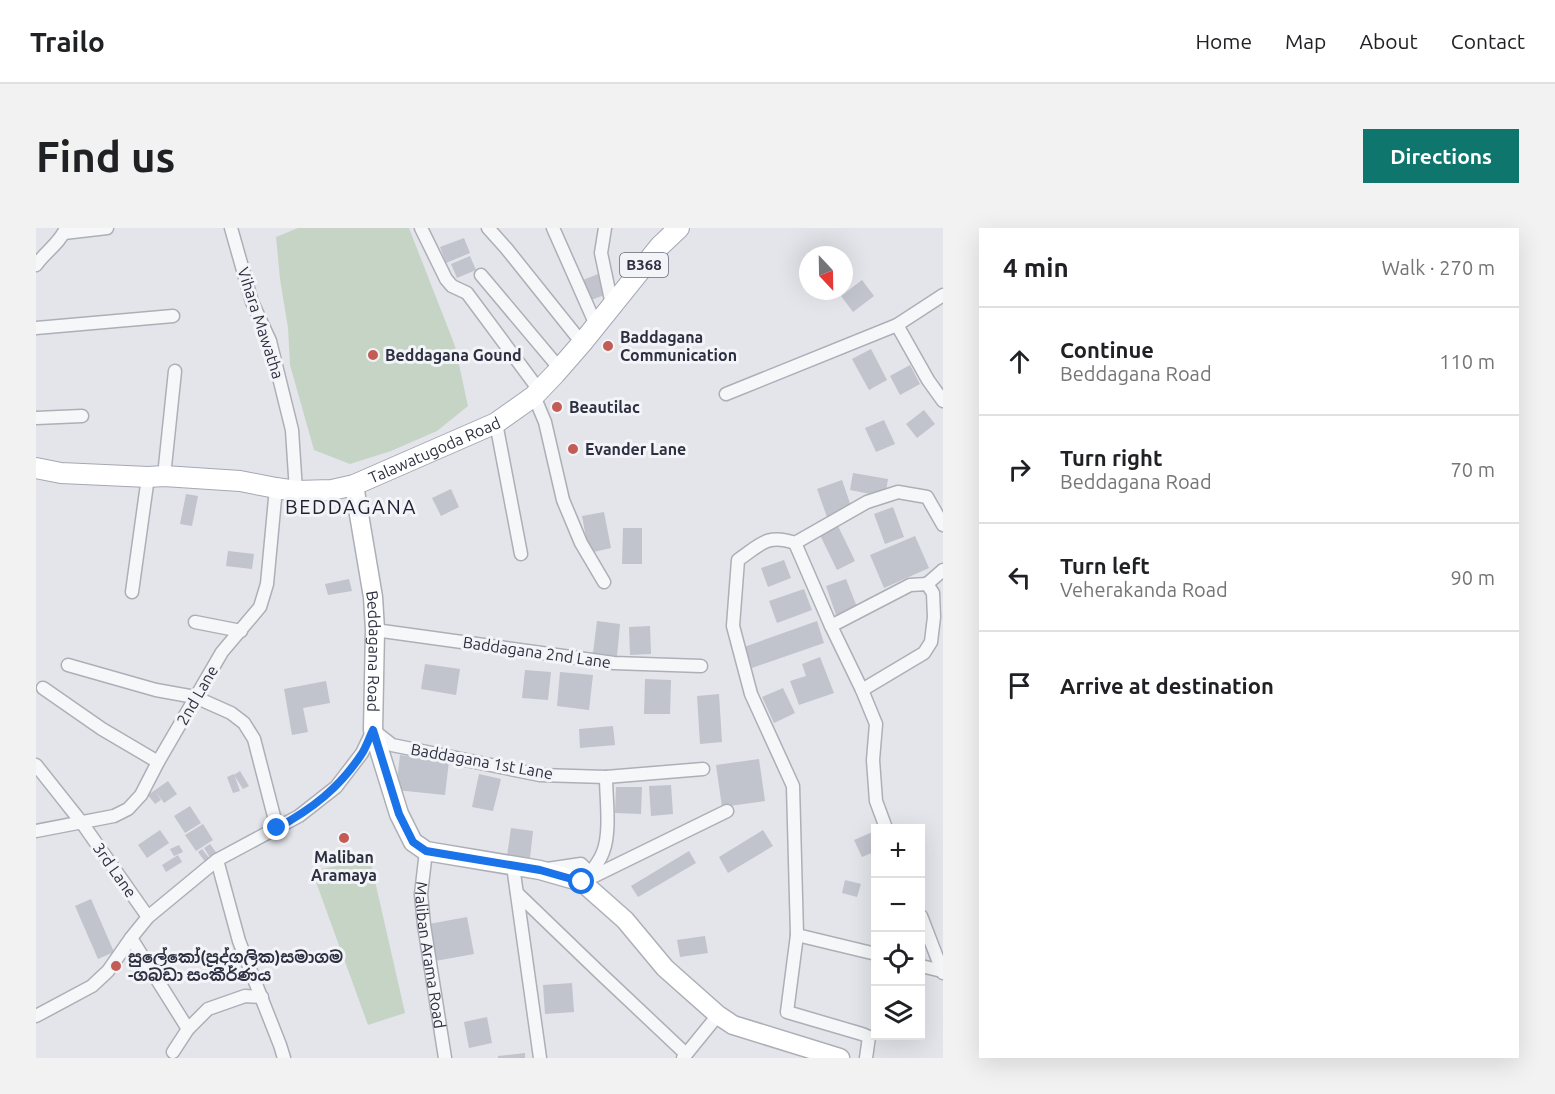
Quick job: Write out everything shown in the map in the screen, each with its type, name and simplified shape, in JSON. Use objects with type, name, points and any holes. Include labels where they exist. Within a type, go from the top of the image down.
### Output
[{"type":"main road","name":"Talawatugoda Road","points":[[36,468],[61,473],[240,481],[296,490],[332,490],[354,485],[496,423],[536,393],[582,343],[660,246],[679,228]]},
{"type":"street","points":[[36,264],[65,231],[107,228]]},
{"type":"street","name":"Vihara Mawatha","points":[[231,228],[252,302],[270,341],[292,430],[296,490]]},
{"type":"street","points":[[421,228],[446,279],[467,293],[536,393],[563,500],[581,543],[604,582]]},
{"type":"street","points":[[488,228],[582,343]]},
{"type":"street","points":[[553,228],[596,326]]},
{"type":"street","points":[[605,228],[601,253],[612,305]]},
{"type":"street","points":[[482,275],[560,369]]},
{"type":"street","points":[[726,393],[897,325],[943,296]]},
{"type":"street","points":[[36,328],[173,316]]},
{"type":"street","points":[[897,325],[928,380],[943,401]]},
{"type":"street","points":[[132,591],[156,477],[174,371]]},
{"type":"street","points":[[36,418],[82,416]]},
{"type":"street","points":[[496,423],[521,554]]},
{"type":"street","name":"Beddagana Road","points":[[354,485],[373,597],[375,630],[373,730],[399,814],[413,842],[426,851]]},
{"type":"street","name":"2nd Lane","points":[[36,831],[114,816],[128,809],[141,795],[222,652],[260,607],[267,584],[276,488]]},
{"type":"street","points":[[795,543],[867,502],[898,492],[927,497],[943,525]]},
{"type":"street","points":[[866,1058],[869,1037],[787,1012],[797,934],[793,786],[751,693],[733,626],[738,560],[767,540],[782,538],[795,543],[862,690],[876,724],[873,760],[876,801],[885,824]]},
{"type":"street","points":[[831,626],[910,585],[927,584],[943,570]]},
{"type":"street","points":[[862,690],[924,653],[931,642],[934,617],[933,593],[927,584]]},
{"type":"street","points":[[195,622],[241,631]]},
{"type":"street","name":"Baddagana 2nd Lane","points":[[375,630],[614,663],[701,666]]},
{"type":"street","points":[[68,665],[156,690],[195,697],[231,713],[244,723],[254,739],[277,828]]},
{"type":"street","points":[[43,688],[102,729],[158,762]]},
{"type":"street","points":[[37,1013],[92,986],[108,971],[148,917],[217,860],[299,816],[336,787],[362,753],[373,730]]},
{"type":"street","name":"Baddagana 1st Lane","points":[[373,730],[392,745],[540,775],[606,777],[703,769]]},
{"type":"street","name":"3rd Lane","points":[[36,765],[82,823],[148,917]]},
{"type":"street","points":[[586,878],[603,852],[607,827],[606,777]]},
{"type":"street","points":[[426,851],[586,878],[727,811]]},
{"type":"street","name":"Maliban Arama Road","points":[[426,851],[421,894],[445,1058]]},
{"type":"street","points":[[217,860],[239,940],[284,1058]]},
{"type":"street","points":[[513,866],[540,1058]]},
{"type":"street","points":[[586,878],[665,968],[718,1015],[733,1025],[840,1058]]},
{"type":"street","points":[[518,893],[685,1056],[718,1015]]},
{"type":"street","points":[[925,926],[943,972]]},
{"type":"street","points":[[797,934],[871,953]]},
{"type":"street","points":[[131,938],[188,1029]]},
{"type":"street","points":[[925,967],[943,972]]},
{"type":"street","points":[[173,1052],[188,1029],[208,1009],[245,996],[262,997]]},
{"type":"green space","name":"Beddagana Gound","points":[[298,228],[409,228],[455,346],[468,406],[437,431],[391,451],[350,464],[314,450],[290,365],[288,328],[276,237]]},
{"type":"green space","points":[[370,859],[405,1013],[368,1025],[312,871]]},
{"type":"building","points":[[464,238],[470,253],[446,263],[440,247]]},
{"type":"building","points":[[470,256],[476,270],[457,278],[451,264]]},
{"type":"building","points":[[598,274],[607,294],[591,300],[583,280]]},
{"type":"building","points":[[862,280],[874,296],[853,312],[844,300],[853,300],[853,287]]},
{"type":"building","points":[[871,349],[887,380],[869,390],[852,359]]},
{"type":"building","points":[[910,365],[920,384],[900,395],[890,376]]},
{"type":"building","points":[[924,410],[935,424],[917,438],[906,424]]},
{"type":"building","points":[[884,420],[895,444],[876,452],[865,428]]},
{"type":"building","points":[[853,473],[888,479],[885,497],[850,490]]},
{"type":"building","points":[[842,480],[852,509],[827,517],[817,489]]},
{"type":"building","points":[[451,489],[459,507],[441,516],[432,498]]},
{"type":"building","points":[[186,494],[198,496],[192,526],[180,524]]},
{"type":"building","points":[[893,507],[904,537],[885,544],[874,514]]},
{"type":"building","points":[[604,512],[611,548],[589,553],[582,516]]},
{"type":"building","points":[[838,526],[855,561],[837,570],[820,535]]},
{"type":"building","points":[[623,528],[642,528],[642,564],[622,564]]},
{"type":"building","points":[[915,536],[929,568],[884,588],[870,555]]},
{"type":"building","points":[[228,551],[254,554],[252,569],[226,566]]},
{"type":"building","points":[[784,560],[791,578],[768,587],[761,568]]},
{"type":"building","points":[[349,579],[352,591],[328,595],[325,584]]},
{"type":"building","points":[[846,579],[857,607],[836,615],[826,586]]},
{"type":"building","points":[[804,589],[812,610],[777,623],[769,601]]},
{"type":"building","points":[[597,621],[620,624],[617,656],[593,653]]},
{"type":"building","points":[[817,621],[824,643],[752,668],[744,647]]},
{"type":"building","points":[[650,626],[651,654],[630,655],[629,627]]},
{"type":"building","points":[[820,657],[834,693],[799,705],[790,681],[806,676],[802,664]]},
{"type":"building","points":[[425,664],[460,669],[456,695],[421,689]]},
{"type":"building","points":[[525,670],[551,672],[548,700],[522,698]]},
{"type":"building","points":[[560,672],[593,675],[589,710],[557,706]]},
{"type":"building","points":[[645,679],[671,680],[670,714],[644,714]]},
{"type":"building","points":[[326,681],[330,703],[303,708],[308,732],[292,735],[284,689]]},
{"type":"building","points":[[783,688],[795,713],[774,723],[762,697]]},
{"type":"building","points":[[719,694],[722,742],[700,744],[697,696]]},
{"type":"building","points":[[613,726],[615,745],[580,748],[579,729]]},
{"type":"building","points":[[400,755],[449,761],[445,795],[396,790]]},
{"type":"building","points":[[759,759],[765,801],[722,807],[716,765]]},
{"type":"building","points":[[240,771],[249,786],[243,789],[234,775]]},
{"type":"building","points":[[234,774],[240,791],[233,793],[227,777]]},
{"type":"building","points":[[479,774],[501,779],[493,811],[472,807]]},
{"type":"building","points":[[168,781],[177,794],[164,803],[157,793],[161,800],[155,804],[148,795]]},
{"type":"building","points":[[671,785],[673,814],[651,816],[649,786]]},
{"type":"building","points":[[616,787],[642,787],[641,814],[615,813]]},
{"type":"building","points":[[190,806],[201,823],[185,833],[174,816]]},
{"type":"building","points":[[203,824],[213,840],[196,851],[185,835]]},
{"type":"building","points":[[511,828],[533,831],[530,858],[507,856]]},
{"type":"building","points":[[160,830],[169,843],[147,858],[138,845]]},
{"type":"building","points":[[763,830],[773,846],[728,873],[719,857]]},
{"type":"building","points":[[871,833],[871,853],[862,857],[854,840]]},
{"type":"building","points":[[210,844],[218,855],[211,859],[204,848]]},
{"type":"building","points":[[179,845],[183,852],[174,856],[170,849]]},
{"type":"building","points":[[202,849],[210,859],[206,863],[198,852]]},
{"type":"building","points":[[689,851],[696,863],[638,897],[631,886]]},
{"type":"building","points":[[178,855],[182,862],[166,872],[162,865]]},
{"type":"building","points":[[845,880],[861,884],[857,897],[842,893]]},
{"type":"building","points":[[91,899],[114,952],[98,959],[75,906]]},
{"type":"building","points":[[467,917],[474,954],[435,961],[429,924]]},
{"type":"building","points":[[705,936],[708,953],[680,957],[677,940]]},
{"type":"building","points":[[572,983],[574,1012],[545,1014],[543,985]]},
{"type":"building","points":[[487,1017],[492,1043],[469,1048],[464,1022]]},
{"type":"building","points":[[525,1053],[525,1058],[498,1058],[498,1056]]},
{"type":"place","name":"Baddagana Communication","points":[[608,346]]},
{"type":"place","name":"Beddagana Gound","points":[[373,355]]},
{"type":"place","name":"Beautilac","points":[[557,407]]},
{"type":"place","name":"Evander Lane","points":[[573,449]]},
{"type":"place","name":"Maliban Aramaya","points":[[344,838]]},
{"type":"place","name":"සුලේකෝ(පුද්ගලික)සමාගම -ගබඩා සංකීර්ණය","points":[[116,966]]},
{"type":"district","name":"BEDDAGANA","points":[[351,507]]},
{"type":"route","points":[[277,828],[299,816],[336,787],[362,753],[373,730],[399,814],[413,842],[426,851],[540,870],[582,882]]}]
